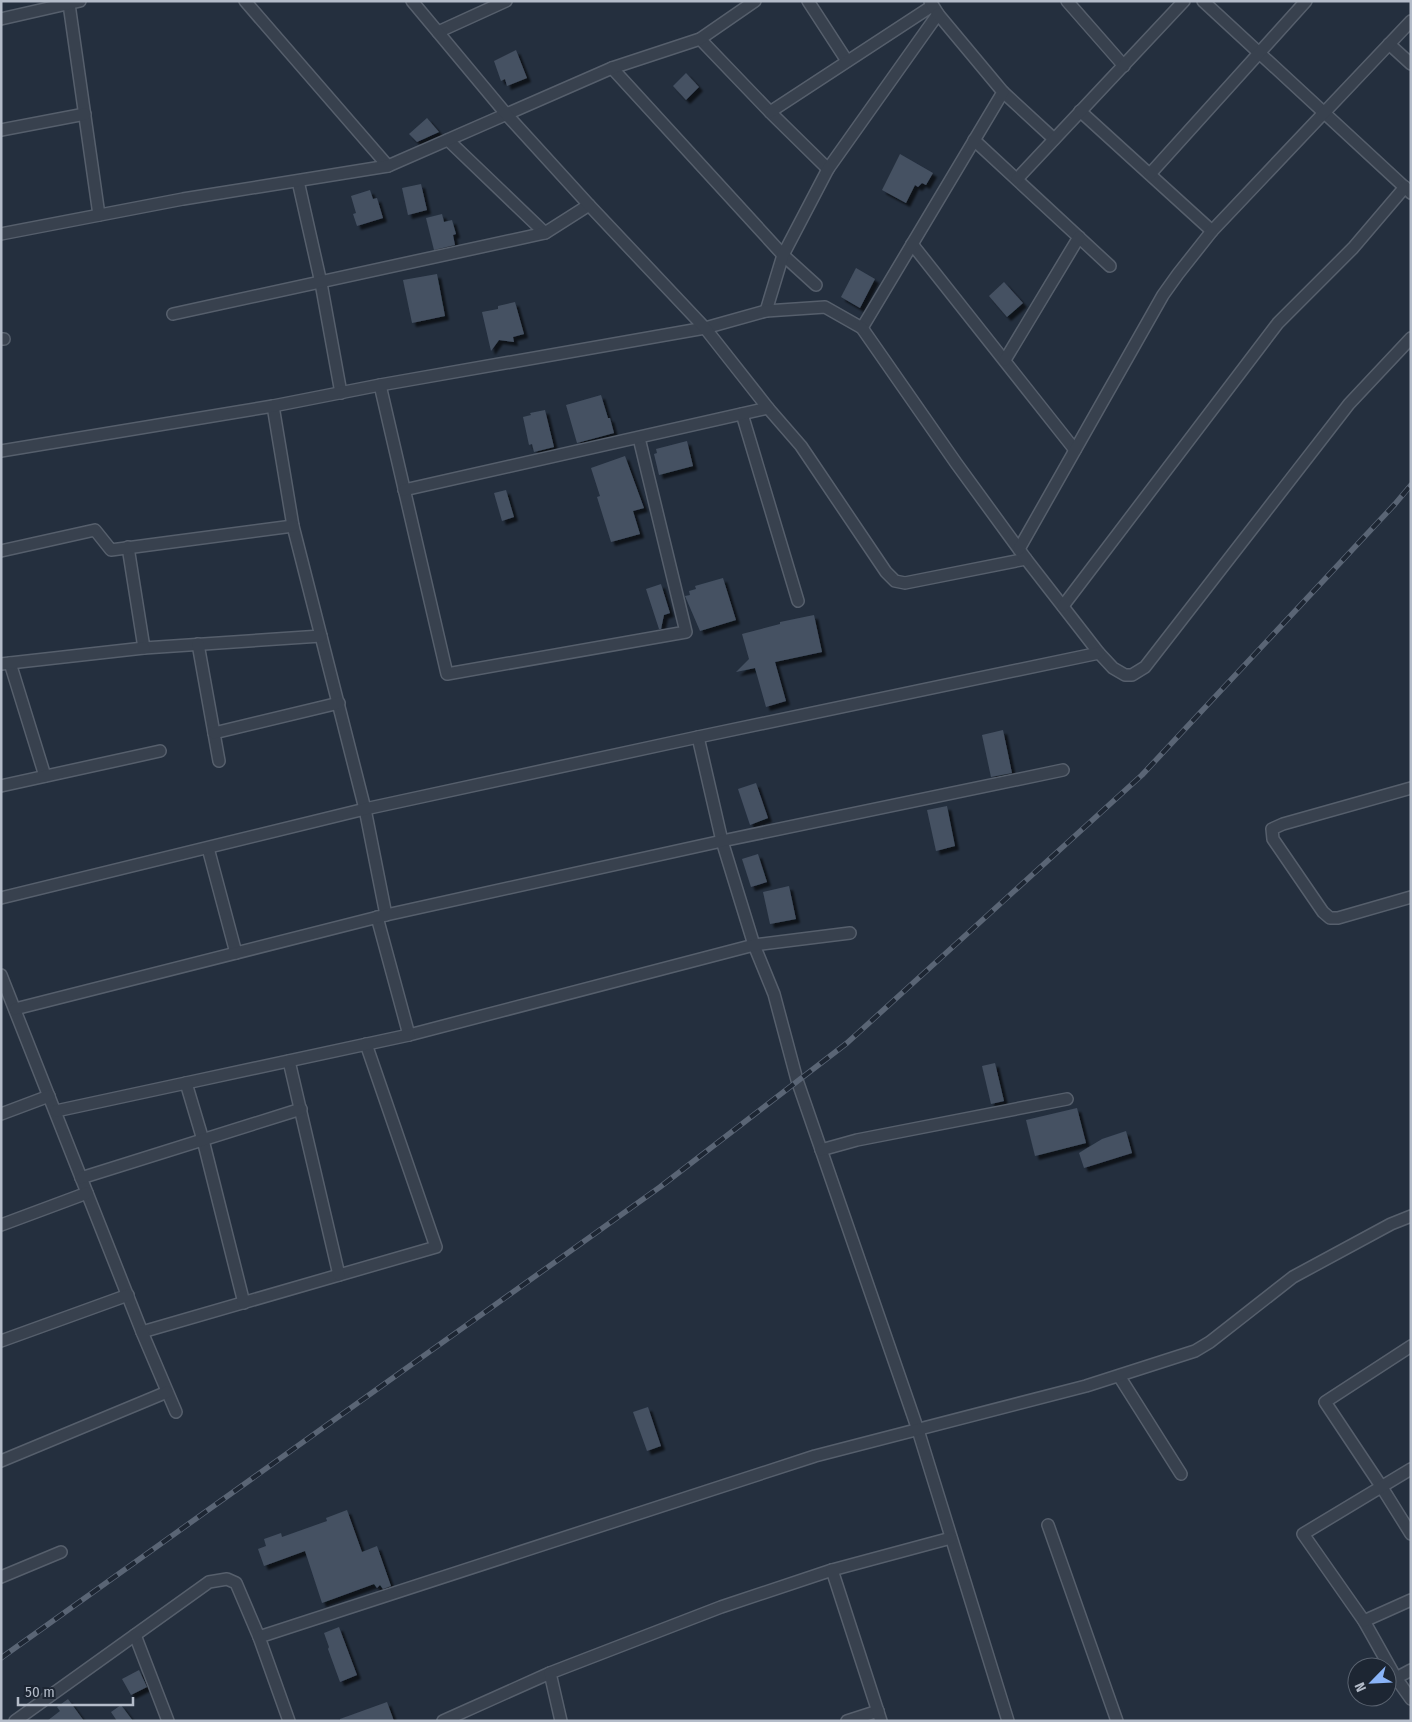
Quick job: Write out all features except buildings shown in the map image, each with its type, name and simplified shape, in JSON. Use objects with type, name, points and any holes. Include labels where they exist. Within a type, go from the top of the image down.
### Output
[{"type":"street","points":[[245,1],[388,166]]},
{"type":"street","points":[[412,1],[507,115],[705,328],[768,408],[801,446],[886,572],[895,581],[905,583],[1023,554],[1076,450],[1170,284],[1212,231],[1411,21]]},
{"type":"street","points":[[438,32],[506,1]]},
{"type":"street","points":[[1,234],[183,199],[388,166],[612,68],[700,39],[754,1]]},
{"type":"street","points":[[808,1],[847,61]]},
{"type":"street","points":[[1067,1],[1124,66]]},
{"type":"street","points":[[1017,179],[1184,1]]},
{"type":"street","points":[[1063,606],[1278,323],[1408,190],[1326,112],[1203,1]]},
{"type":"street","points":[[1150,174],[1306,1]]},
{"type":"street","points":[[1,20],[74,3],[85,114],[99,215]]},
{"type":"street","points":[[770,112],[933,7]]},
{"type":"street","points":[[933,7],[1003,92],[1054,139]]},
{"type":"street","points":[[766,311],[783,254],[828,169],[933,7]]},
{"type":"street","points":[[700,39],[828,169]]},
{"type":"street","points":[[1389,44],[1411,64]]},
{"type":"street","points":[[612,68],[783,254],[816,285]]},
{"type":"street","points":[[862,328],[1003,92]]},
{"type":"street","points":[[1080,111],[1212,231]]},
{"type":"street","points":[[1,130],[85,114]]},
{"type":"street","points":[[448,140],[546,234]]},
{"type":"street","points":[[974,140],[1110,266]]},
{"type":"street","points":[[298,181],[321,283],[341,393]]},
{"type":"street","points":[[173,314],[546,234],[589,205]]},
{"type":"street","points":[[1005,360],[1079,237]]},
{"type":"street","points":[[912,244],[1076,450]]},
{"type":"street","points":[[1,451],[273,406],[380,385],[705,328],[766,311],[825,307],[862,328],[956,463],[1099,653],[1113,668],[1125,675],[1132,675],[1145,667],[1349,404],[1411,338]]},
{"type":"street","points":[[380,385],[447,674],[686,632],[639,438]]},
{"type":"street","points":[[273,406],[293,526],[365,809],[382,916],[409,1035]]},
{"type":"street","points":[[404,490],[768,408]]},
{"type":"street","points":[[742,414],[798,601]]},
{"type":"street","points":[[1,551],[95,530],[111,550],[293,526]]},
{"type":"street","points":[[128,547],[144,648]]},
{"type":"street","points":[[45,776],[6,663],[144,648],[321,636]]},
{"type":"street","points":[[198,644],[219,761]]},
{"type":"street","points":[[1,898],[365,809],[1099,653]]},
{"type":"street","points":[[214,733],[339,703]]},
{"type":"street","points":[[698,737],[722,841],[754,945],[774,994],[798,1080],[918,1430],[1008,1721]]},
{"type":"street","points":[[1,786],[160,751]]},
{"type":"street","points":[[15,1009],[382,916],[722,841],[1063,770]]},
{"type":"street","points":[[1411,788],[1283,824],[1272,829],[1271,834],[1323,912],[1330,918],[1338,918],[1411,897]]},
{"type":"street","points":[[208,848],[236,953]]},
{"type":"street","points":[[56,1111],[409,1035],[754,945],[850,932]]},
{"type":"street","points":[[1,975],[142,1332],[176,1412]]},
{"type":"street","points":[[142,1332],[436,1247],[366,1044]]},
{"type":"street","points":[[289,1061],[340,1275]]},
{"type":"street","points":[[186,1083],[203,1140],[244,1303]]},
{"type":"street","points":[[1,1114],[49,1096]]},
{"type":"street","points":[[822,1150],[857,1140],[1066,1099]]},
{"type":"street","points":[[81,1178],[301,1109]]},
{"type":"street","points":[[1,1225],[87,1193]]},
{"type":"street","points":[[259,1637],[814,1456],[1086,1386],[1195,1351],[1210,1342],[1293,1276],[1411,1216]]},
{"type":"street","points":[[1,1341],[128,1295]]},
{"type":"street","points":[[1411,1346],[1325,1402],[1411,1534]]},
{"type":"street","points":[[1119,1376],[1181,1474]]},
{"type":"street","points":[[1,1461],[168,1392]]},
{"type":"street","points":[[1384,1657],[1364,1621],[1303,1534],[1411,1469]]},
{"type":"street","points":[[1048,1525],[1117,1721]]},
{"type":"street","points":[[443,1721],[550,1673],[722,1607],[832,1570],[951,1538]]},
{"type":"street","points":[[1,1577],[61,1552]]},
{"type":"street","points":[[832,1570],[880,1716],[847,1721]]},
{"type":"street","points":[[15,1721],[209,1582],[227,1578],[236,1583],[259,1637],[289,1721]]},
{"type":"street","points":[[1364,1621],[1411,1600]]},
{"type":"street","points":[[135,1635],[168,1721]]},
{"type":"street","points":[[1397,1677],[1411,1670]]},
{"type":"street","points":[[550,1673],[561,1721]]},
{"type":"street","points":[[1397,1679],[1411,1699]]},
{"type":"railway","points":[[1,1658],[660,1187],[847,1043],[1142,775],[1411,485]]}]
